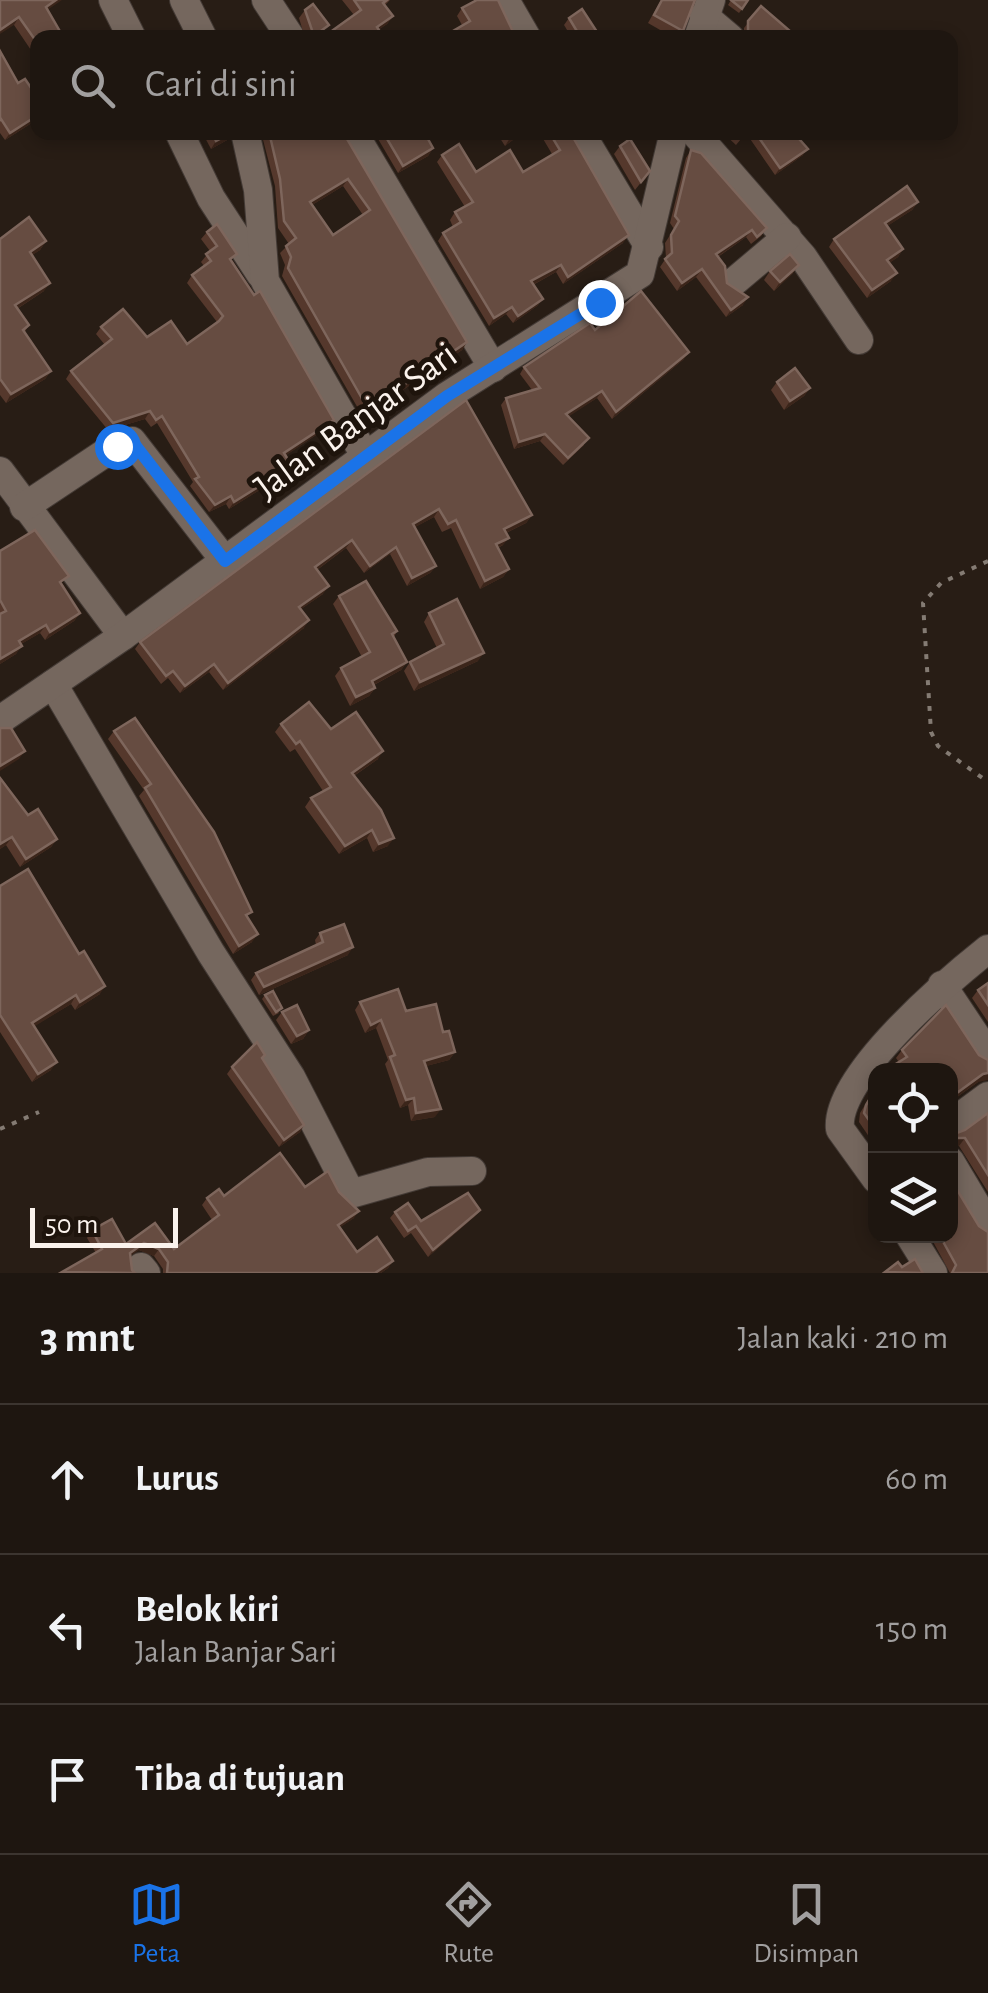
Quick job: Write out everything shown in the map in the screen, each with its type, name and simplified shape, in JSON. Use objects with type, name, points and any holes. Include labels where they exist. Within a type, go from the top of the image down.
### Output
[{"type":"street","points":[[114,0],[128,30]]},
{"type":"street","points":[[184,0],[199,30]]},
{"type":"street","points":[[266,0],[286,30]]},
{"type":"street","points":[[505,0],[522,30]]},
{"type":"street","points":[[183,140],[211,198],[265,281],[367,459]]},
{"type":"street","points":[[247,140],[258,190],[265,281]]},
{"type":"street","points":[[359,140],[493,368]]},
{"type":"street","points":[[585,140],[648,247]]},
{"type":"street","name":"Jalan Banjar Sari","points":[[0,720],[367,459],[447,396],[640,274],[672,140]]},
{"type":"street","points":[[701,140],[787,238],[859,340]]},
{"type":"street","points":[[736,280],[787,238]]},
{"type":"street","points":[[24,507],[117,446],[132,441],[225,561]]},
{"type":"street","points":[[0,471],[122,636]]},
{"type":"street","points":[[53,684],[210,953],[291,1078],[347,1188],[354,1193],[428,1172],[472,1171]]},
{"type":"street","points":[[868,1167],[840,1129],[842,1102],[890,1059],[942,984],[988,949]]},
{"type":"street","points":[[942,984],[988,1054]]},
{"type":"street","points":[[958,1118],[988,1096]]},
{"type":"street","points":[[958,1174],[988,1225]]},
{"type":"street","points":[[915,1243],[934,1273]]},
{"type":"path","points":[[988,560],[941,583],[923,603],[931,732],[938,746],[988,782]]},
{"type":"path","points":[[0,1129],[39,1112]]},
{"type":"building","points":[[0,0],[56,0],[46,7],[59,30],[30,33],[19,17],[0,30]]},
{"type":"building","points":[[354,0],[387,0],[383,3],[393,16],[377,27],[379,30],[333,30],[361,10]]},
{"type":"building","points":[[477,0],[498,0],[512,30],[455,30],[470,21],[462,8]]},
{"type":"building","points":[[662,0],[695,0],[683,30],[654,15]]},
{"type":"building","points":[[731,0],[748,0],[742,9]]},
{"type":"building","points":[[313,4],[329,25],[312,30],[305,10]]},
{"type":"building","points":[[761,6],[789,30],[748,30],[748,21]]},
{"type":"building","points":[[582,9],[596,30],[576,30],[569,18]]},
{"type":"building","points":[[0,51],[18,83],[25,79],[30,86],[30,120],[10,133],[0,120]]},
{"type":"building","points":[[271,140],[348,140],[467,342],[368,409],[288,268],[291,257],[286,246],[296,238],[284,221]],"holes":[[[348,179],[370,210],[333,235],[310,202]]]},
{"type":"building","points":[[388,140],[428,140],[433,148],[403,166]]},
{"type":"building","points":[[554,140],[575,140],[629,235],[568,277],[561,265],[531,281],[543,299],[518,316],[512,307],[494,318],[443,233],[461,222],[455,212],[473,202],[442,155],[459,144],[476,172],[510,150],[523,172],[560,150]]},
{"type":"building","points":[[631,140],[650,171],[641,182],[620,146]]},
{"type":"building","points":[[761,140],[800,140],[808,149],[780,168]]},
{"type":"building","points":[[691,150],[701,153],[767,228],[757,237],[752,230],[716,254],[725,266],[727,283],[748,297],[731,310],[702,269],[682,283],[665,259],[672,253],[671,235],[679,221],[675,216]]},
{"type":"building","points":[[907,186],[918,202],[885,223],[903,249],[887,260],[897,273],[872,290],[834,239]]},
{"type":"building","points":[[29,217],[46,241],[30,252],[50,283],[15,305],[29,325],[23,330],[51,371],[11,394],[0,379],[0,239]]},
{"type":"building","points":[[217,224],[237,254],[230,259],[254,295],[260,291],[334,420],[284,453],[292,466],[234,502],[231,496],[215,505],[195,479],[199,477],[162,416],[156,420],[150,411],[113,423],[71,371],[112,339],[101,327],[123,309],[147,337],[171,321],[187,344],[219,321],[223,316],[192,275],[211,261],[206,254],[217,246],[207,232]]},
{"type":"building","points":[[790,254],[799,265],[780,282],[770,271]]},
{"type":"building","points":[[641,291],[689,352],[616,412],[602,391],[566,414],[589,438],[568,458],[545,434],[519,442],[506,398],[540,388],[524,367],[590,323],[595,330]]},
{"type":"building","points":[[795,368],[810,388],[790,401],[777,382]]},
{"type":"building","points":[[466,400],[532,515],[504,529],[509,538],[496,544],[509,569],[485,581],[456,520],[448,524],[439,509],[413,524],[436,566],[412,578],[396,547],[370,566],[352,540],[315,567],[329,586],[299,607],[309,620],[228,683],[214,664],[185,686],[173,671],[166,676],[140,642]]},
{"type":"building","points":[[35,530],[69,576],[60,582],[80,613],[50,632],[46,625],[19,641],[22,646],[0,659],[0,614],[6,611],[0,600],[0,551]]},
{"type":"building","points":[[366,581],[397,631],[392,634],[407,662],[372,681],[375,688],[356,697],[341,668],[370,652],[339,596]]},
{"type":"building","points":[[457,599],[484,653],[420,682],[410,662],[444,644],[429,613]]},
{"type":"building","points":[[309,702],[331,729],[356,712],[383,751],[352,773],[381,810],[394,838],[379,844],[372,830],[345,846],[311,798],[331,787],[300,741],[296,744],[281,724]]},
{"type":"building","points":[[135,718],[214,832],[252,912],[246,915],[258,934],[239,946],[145,788],[151,784],[114,731]]},
{"type":"building","points":[[0,728],[11,728],[25,751],[0,766]]},
{"type":"building","points":[[0,778],[28,815],[38,809],[57,839],[26,859],[12,837],[0,844]]},
{"type":"building","points":[[28,869],[79,954],[84,951],[105,986],[80,1002],[76,995],[32,1023],[57,1062],[38,1074],[0,1015],[0,886]]},
{"type":"building","points":[[344,924],[353,947],[264,987],[256,973],[323,942],[320,933]]},
{"type":"building","points":[[988,983],[988,1005],[978,990]]},
{"type":"building","points":[[398,989],[406,1011],[436,1004],[443,1032],[449,1031],[455,1052],[424,1061],[441,1109],[416,1113],[414,1098],[406,1100],[381,1020],[371,1025],[360,1002]]},
{"type":"building","points":[[273,991],[282,1008],[276,1012],[265,995]]},
{"type":"building","points":[[297,1005],[309,1030],[297,1036],[282,1012]]},
{"type":"building","points":[[946,1005],[979,1055],[988,1060],[988,1073],[958,1092],[958,1063],[897,1063],[907,1057],[902,1050]]},
{"type":"building","points":[[257,1042],[265,1055],[262,1058],[304,1125],[284,1140],[232,1067]]},
{"type":"building","points":[[988,1113],[988,1175],[965,1138],[958,1138],[958,1133]]},
{"type":"building","points":[[280,1153],[305,1187],[328,1171],[339,1192],[359,1211],[338,1225],[357,1252],[377,1237],[393,1261],[375,1273],[167,1273],[168,1262],[159,1249],[144,1243],[130,1253],[135,1273],[62,1272],[102,1249],[92,1230],[112,1219],[126,1244],[155,1223],[174,1249],[219,1215],[207,1198],[219,1189],[224,1196]]},
{"type":"building","points":[[958,1191],[979,1226],[988,1232],[988,1273],[952,1273],[956,1265],[944,1243],[958,1243]]},
{"type":"building","points":[[468,1193],[480,1210],[433,1250],[416,1226],[408,1231],[395,1212],[408,1203],[421,1221]]},
{"type":"building","points":[[915,1259],[923,1273],[885,1272],[898,1262],[902,1267]]},
{"type":"route","points":[[117,446],[132,441],[225,561],[447,396],[600,302]]}]
